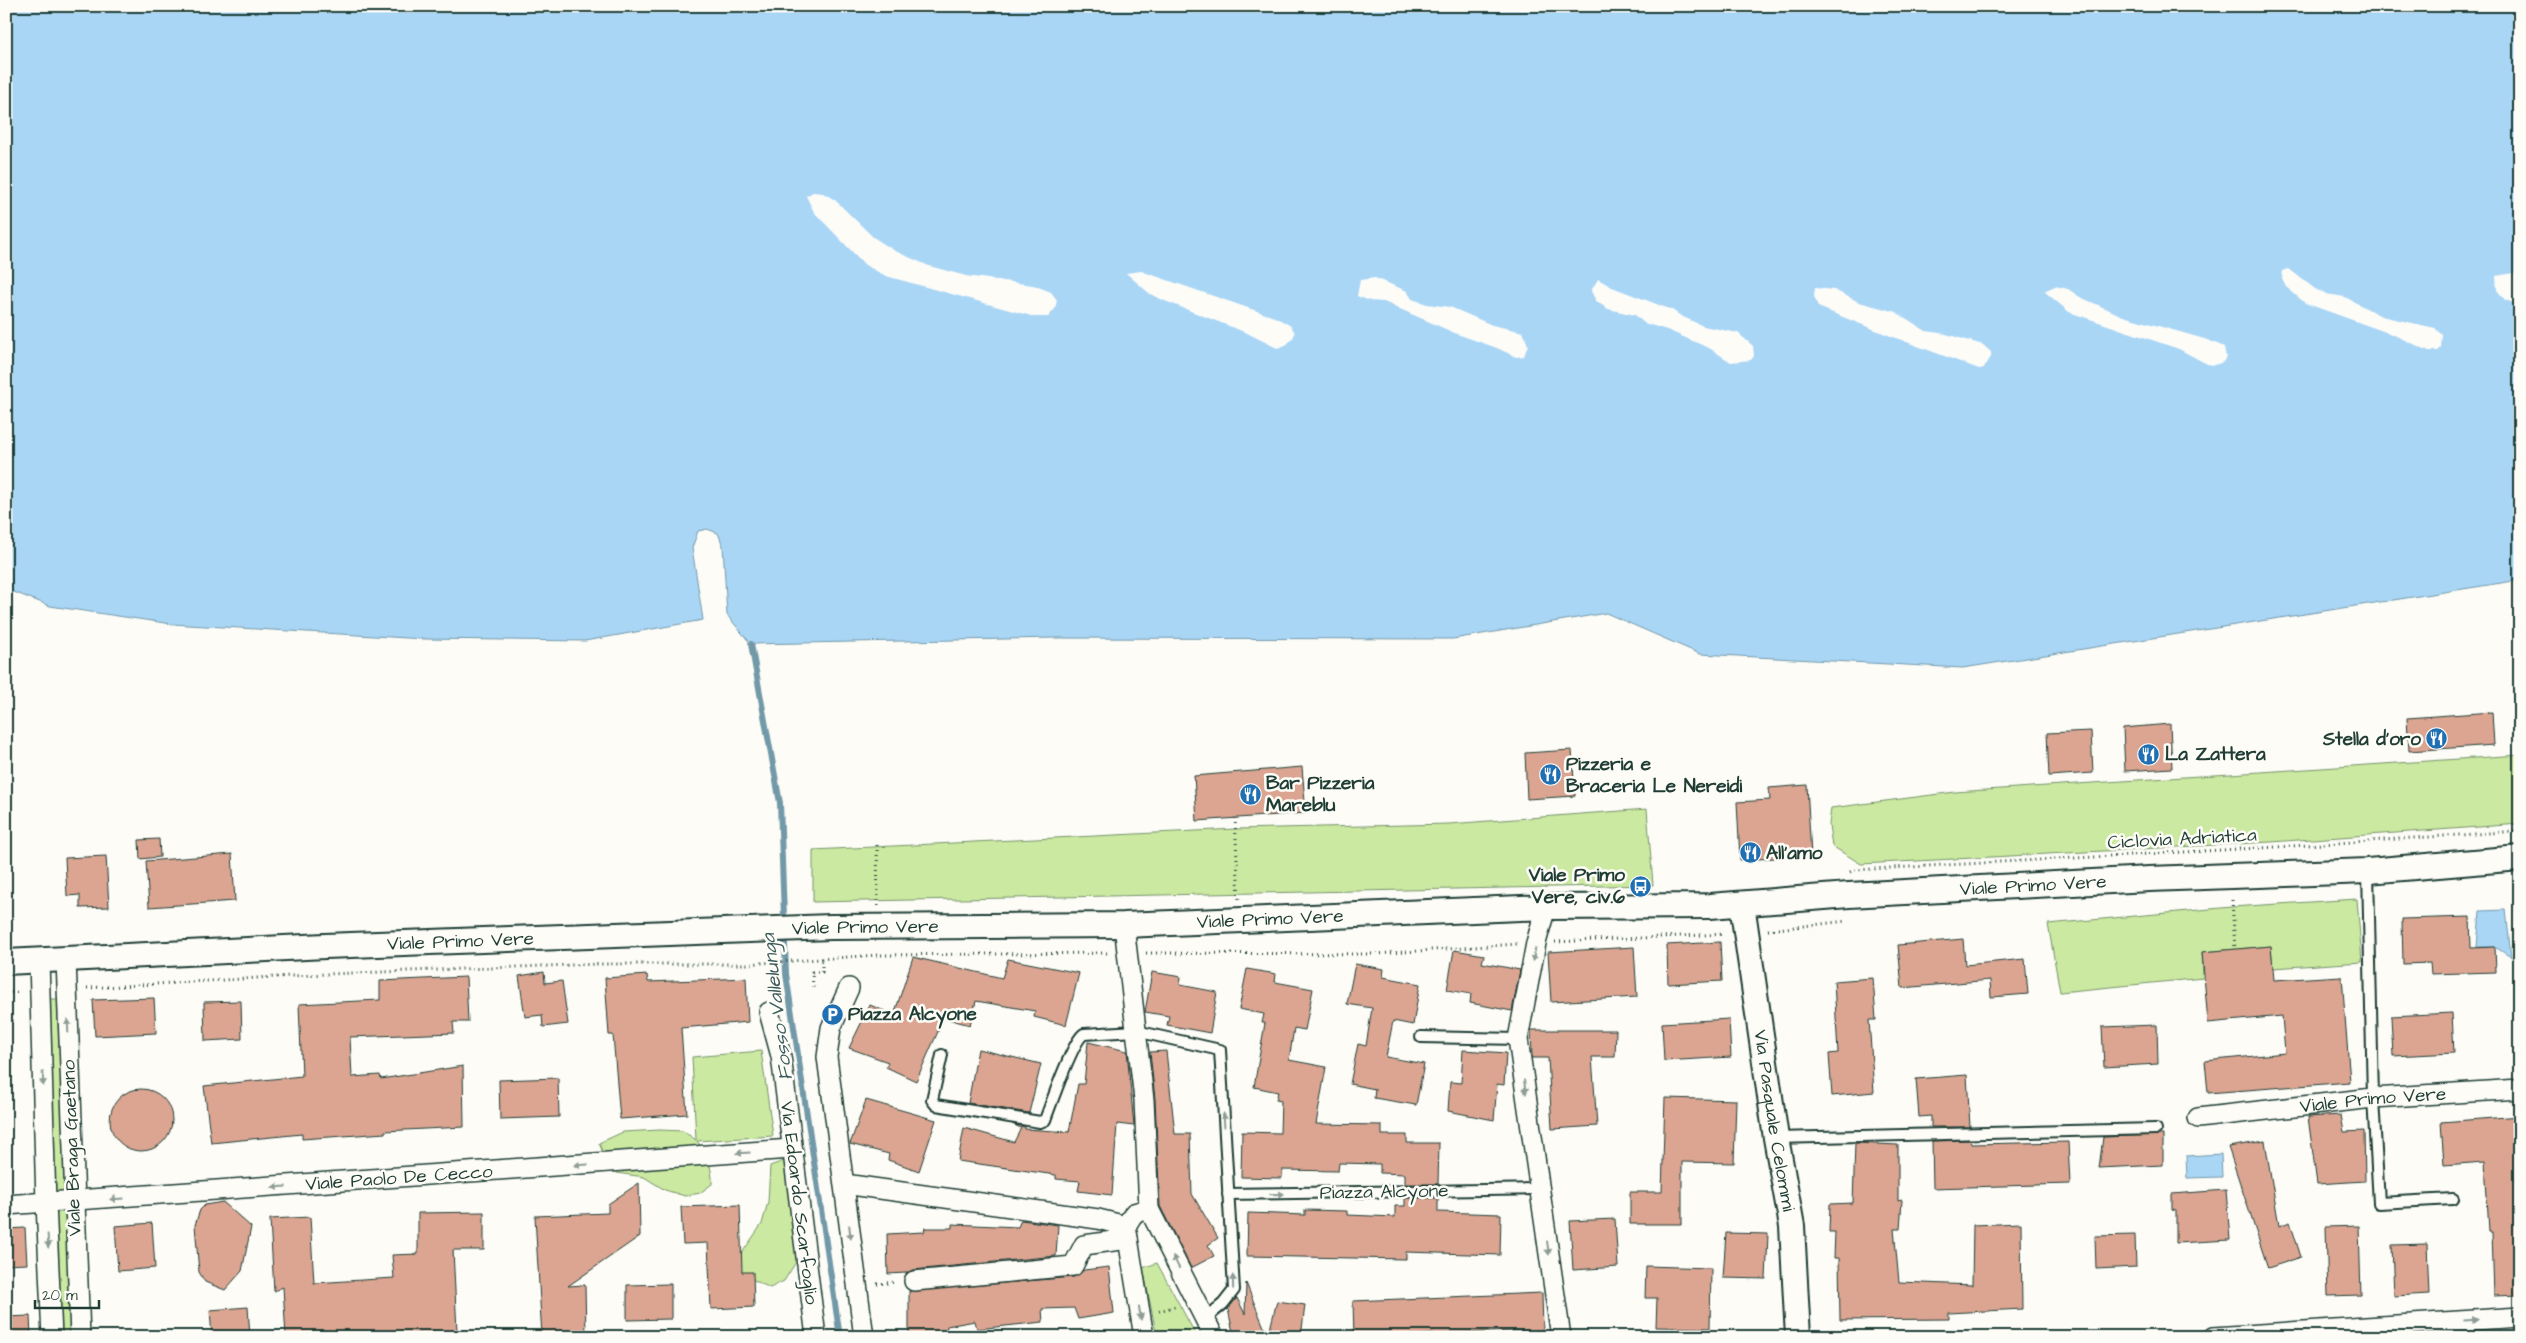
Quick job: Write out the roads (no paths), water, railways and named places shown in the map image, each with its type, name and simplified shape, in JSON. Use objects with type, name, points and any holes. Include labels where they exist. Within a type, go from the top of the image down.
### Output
[{"type":"street","name":"Viale Primo Vere","points":[[6,962],[325,946],[746,931],[831,926],[1124,925],[1546,907],[1742,904],[1849,895],[2140,879],[2368,871],[2520,858]]},
{"type":"street","name":"Via Pasquale Celommi","points":[[1742,904],[1776,1138],[1792,1226],[1798,1337]]},
{"type":"street","points":[[1546,907],[1536,943],[1518,1039],[1561,1337]]},
{"type":"street","points":[[1124,925],[1144,1100],[1149,1209],[1214,1337]]},
{"type":"street","name":"Viale Braga Gaetano","points":[[66,959],[73,1202],[80,1337]]},
{"type":"street","name":"Viale Braga Gaetano","points":[[39,960],[52,1337]]},
{"type":"street","points":[[849,988],[831,1028],[827,1057],[864,1337]]},
{"type":"street","name":"Via Edoardo Scarfoglio","points":[[769,1012],[781,1056],[816,1337]]},
{"type":"street","name":"Viale Primo Vere","points":[[2198,1118],[2373,1098],[2520,1089]]},
{"type":"street","name":"Viale Paolo De Cecco","points":[[6,1205],[73,1202],[792,1150]]},
{"type":"street","points":[[844,1184],[1098,1219],[1127,1232]]},
{"type":"street","points":[[1144,1337],[1127,1232],[1134,1213],[1149,1209]]},
{"type":"street","points":[[914,1281],[1073,1266],[1084,1245],[1127,1232]]},
{"type":"street","points":[[2213,1337],[2520,1317]]},
{"type":"lane","points":[[2368,871],[2373,1098],[2378,1203],[2453,1199]]},
{"type":"lane","points":[[942,1055],[932,1100],[936,1105],[1040,1122],[1045,1120],[1081,1035],[1136,1030],[1220,1050],[1234,1290],[1223,1304],[1205,1319]]},
{"type":"lane","points":[[1421,1037],[1518,1039]]},
{"type":"lane","points":[[1776,1138],[2156,1129]]},
{"type":"lane","name":"Piazza Alcyone","points":[[1228,1194],[1540,1189]]},
{"type":"water","points":[[6,6],[2520,6],[2520,580],[1963,668],[1700,654],[1606,613],[1453,639],[1056,638],[751,644],[727,615],[723,546],[718,533],[707,529],[698,531],[692,548],[703,620],[585,641],[424,639],[172,624],[50,606],[6,589]]},
{"type":"water","points":[[2506,910],[2511,957],[2495,947],[2477,947],[2480,911]]},
{"type":"water","points":[[2221,1154],[2222,1177],[2187,1178],[2186,1156]]},
{"type":"waterway","name":"Fosso Vallelunga","points":[[751,644],[780,803],[786,974],[840,1337]]},
{"type":"place","name":"Stella d'oro","points":[[2437,739]]},
{"type":"place","name":"La Zattera","points":[[2149,754]]},
{"type":"place","name":"Pizzeria e Braceria Le Nereidi","points":[[1550,775]]},
{"type":"place","name":"Bar Pizzeria Mareblu","points":[[1250,794]]},
{"type":"place","name":"All'amo","points":[[1750,853]]},
{"type":"place","name":"Viale Primo Vere, civ.6","points":[[1641,886]]},
{"type":"place","name":"Piazza Alcyone","points":[[832,1014]]}]
